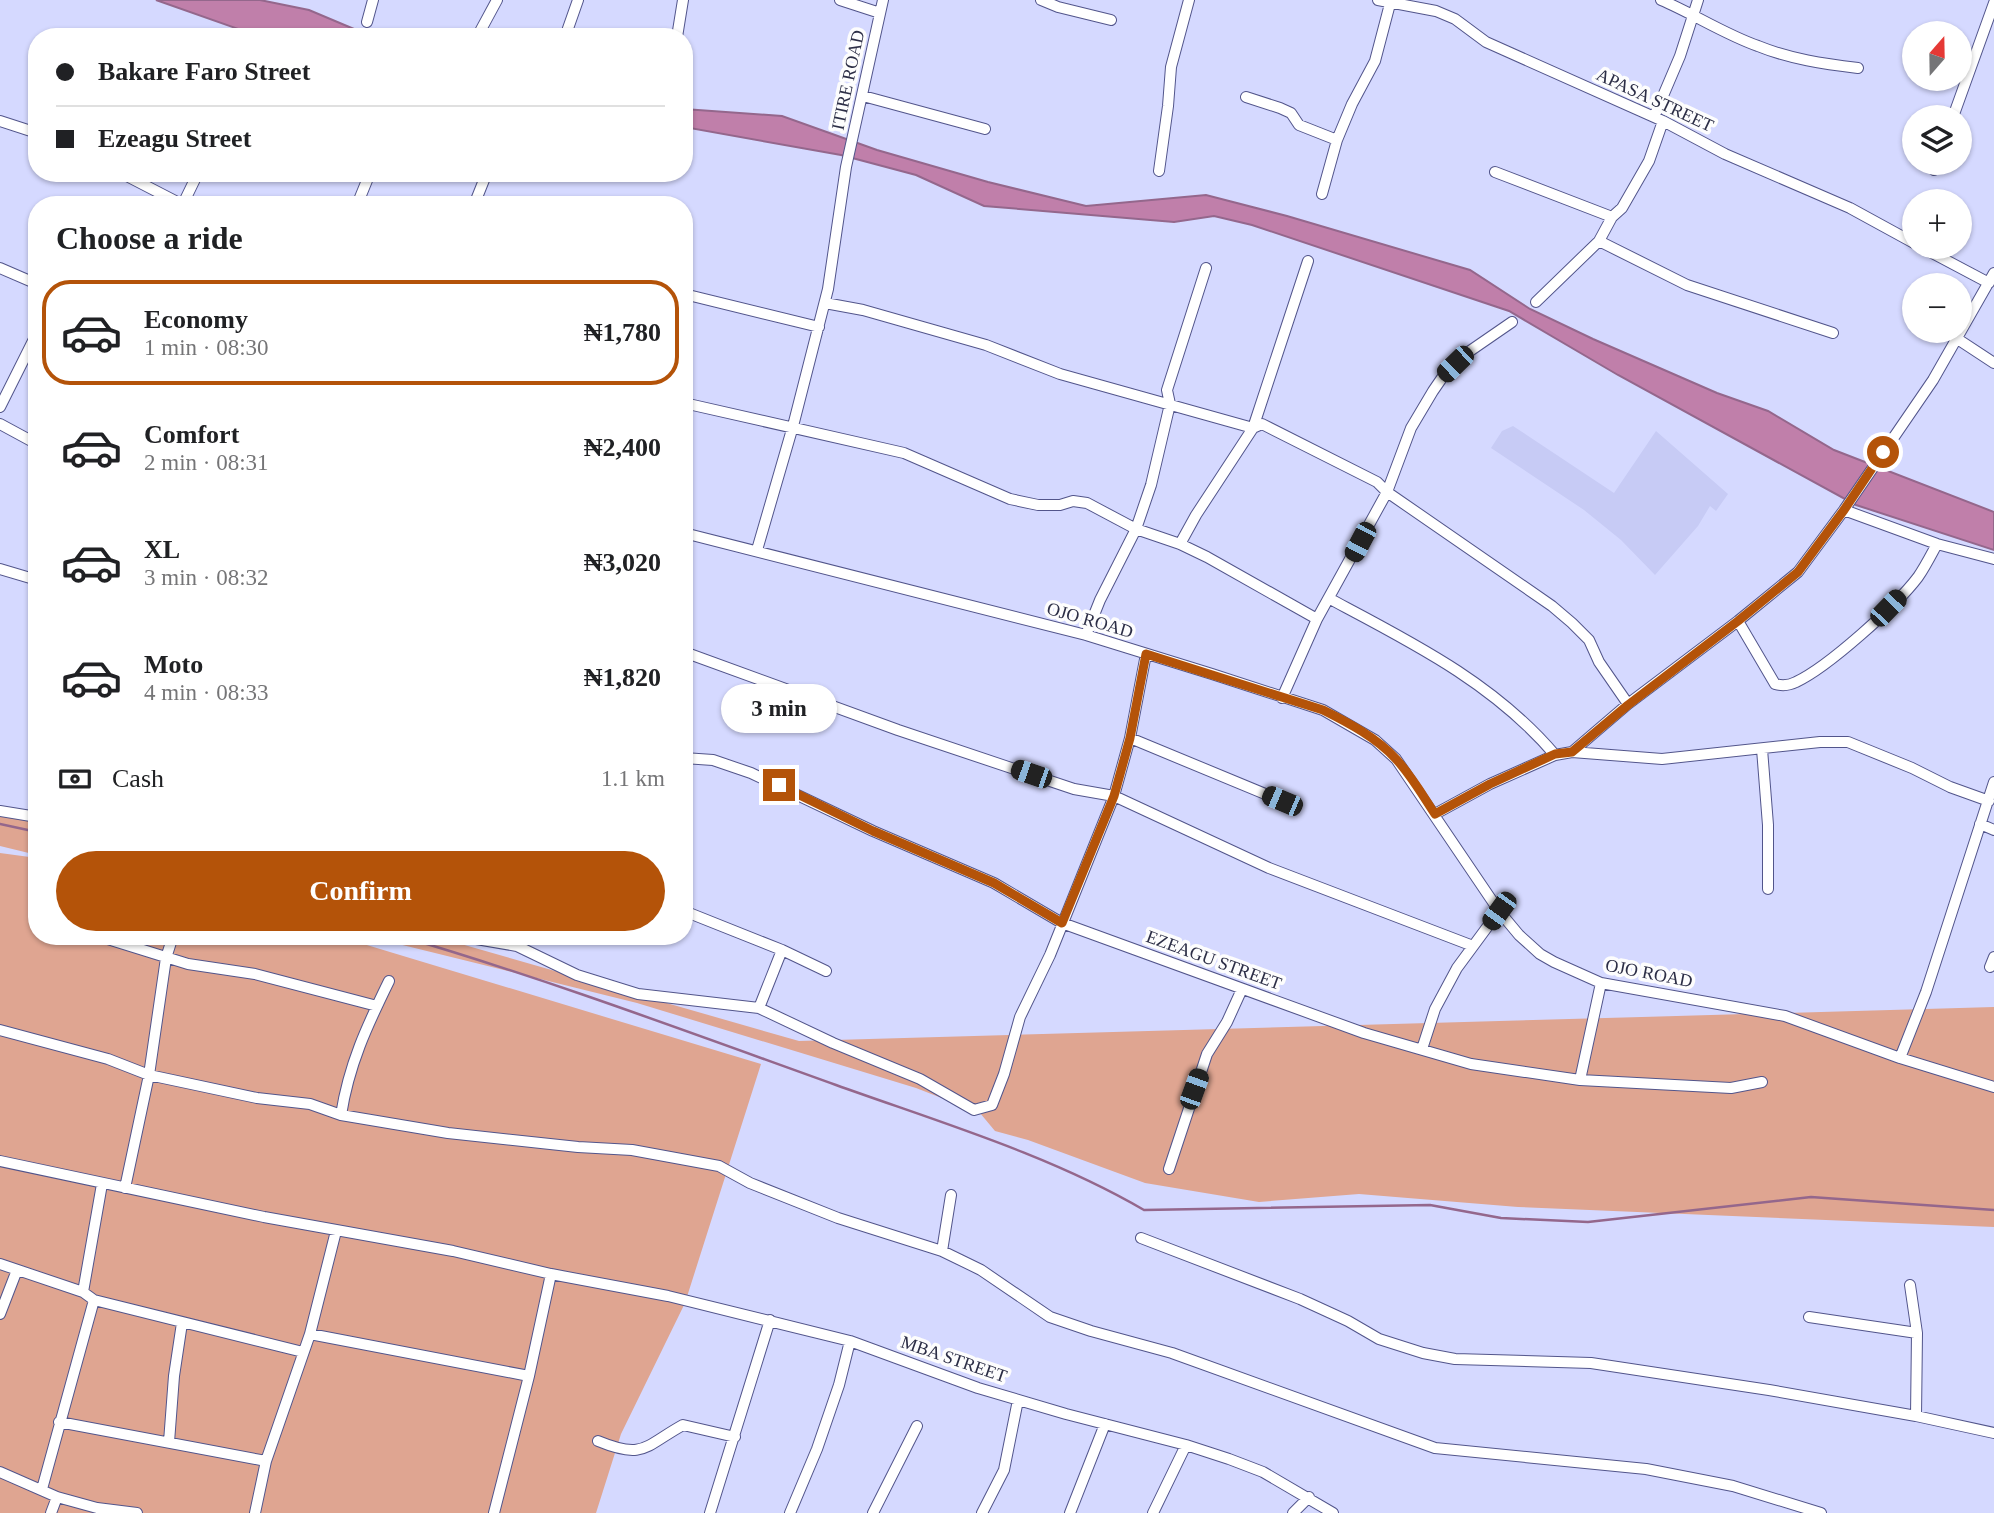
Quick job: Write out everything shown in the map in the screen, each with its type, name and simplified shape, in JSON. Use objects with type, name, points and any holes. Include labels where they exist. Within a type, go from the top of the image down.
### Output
[{"type":"street","points":[[367,22],[373,0]]},
{"type":"street","points":[[482,28],[497,0]]},
{"type":"street","points":[[568,28],[578,0]]},
{"type":"street","points":[[678,28],[682,0]]},
{"type":"street","points":[[840,0],[880,13]]},
{"type":"street","name":"ITIRE ROAD","points":[[757,550],[825,303],[846,167],[883,0]]},
{"type":"street","points":[[1041,0],[1111,20]]},
{"type":"street","points":[[1159,171],[1171,67],[1189,0]]},
{"type":"street","name":"APASA STREET","points":[[1377,0],[1436,11],[1455,19],[1486,42],[1659,119],[1725,154],[1850,208],[1902,236]]},
{"type":"street","points":[[1661,0],[1694,13],[1757,46],[1792,57],[1858,68]]},
{"type":"street","points":[[1536,302],[1599,241],[1612,216],[1622,208],[1649,161],[1659,119],[1698,0]]},
{"type":"street","points":[[1322,194],[1337,140],[1375,61],[1391,1]]},
{"type":"street","points":[[1957,105],[1994,4]]},
{"type":"street","points":[[863,96],[985,129]]},
{"type":"street","points":[[1246,97],[1291,113],[1299,125],[1337,140]]},
{"type":"street","points":[[0,121],[28,130]]},
{"type":"street","points":[[1495,172],[1612,216]]},
{"type":"street","points":[[138,182],[166,196]]},
{"type":"street","points":[[1599,241],[1687,285],[1773,311],[1833,333]]},
{"type":"street","points":[[1948,259],[1991,278],[1972,311]]},
{"type":"street","points":[[1180,544],[1253,428],[1308,261]]},
{"type":"street","points":[[0,268],[28,280]]},
{"type":"street","points":[[1086,635],[1100,600],[1136,529],[1151,485],[1170,404],[1167,390],[1206,268]]},
{"type":"street","points":[[693,296],[819,327]]},
{"type":"street","points":[[825,303],[863,310],[986,345],[1060,374],[1111,390],[1253,428],[1262,424],[1273,429],[1377,482],[1387,492],[1552,606],[1589,640],[1599,662],[1628,705]]},
{"type":"street","points":[[1282,698],[1317,619],[1387,492],[1411,428],[1444,375],[1467,353],[1512,322]]},
{"type":"street","points":[[1572,752],[1798,572],[1845,509],[1933,380],[1953,343]]},
{"type":"street","points":[[1964,343],[1994,363]]},
{"type":"street","points":[[0,407],[28,351]]},
{"type":"street","points":[[693,405],[904,453],[1010,499],[1038,505],[1060,505],[1073,501],[1087,503],[1136,529],[1180,544],[1207,557],[1317,619]]},
{"type":"street","points":[[0,424],[28,439]]},
{"type":"street","points":[[1845,509],[1937,544],[1994,559]]},
{"type":"street","name":"OJO ROAD","points":[[693,535],[1086,635],[1323,710],[1375,740],[1396,759],[1499,911],[1519,936],[1540,954],[1601,983],[1785,1016],[1900,1058],[1993,1087]]},
{"type":"street","points":[[1738,621],[1775,684],[1783,686],[1794,683],[1818,669],[1888,608],[1918,577],[1937,544]]},
{"type":"street","points":[[0,569],[28,577]]},
{"type":"street","points":[[1330,599],[1428,651],[1473,681],[1511,709],[1555,754]]},
{"type":"street","points":[[511,945],[577,975],[638,994],[759,1008],[833,1043],[920,1079],[974,1110],[992,1105],[1020,1017],[1114,796],[1130,738],[1146,654]]},
{"type":"street","points":[[693,655],[898,730],[1074,789],[1114,796],[1269,868],[1473,947]]},
{"type":"street","points":[[1130,738],[1282,801]]},
{"type":"street","points":[[1435,814],[1490,784],[1555,754],[1572,752],[1662,759],[1820,742],[1848,742],[1950,787],[1989,801]]},
{"type":"street","points":[[1762,750],[1768,825],[1768,889]]},
{"type":"street","name":"EZEAGU STREET","points":[[693,759],[713,760],[779,785],[873,831],[994,883],[1062,923],[1364,1033],[1471,1064],[1580,1080],[1731,1088],[1762,1082]]},
{"type":"street","points":[[1900,1058],[1926,992],[1994,782]]},
{"type":"street","points":[[0,811],[28,816]]},
{"type":"street","points":[[1980,824],[1994,830]]},
{"type":"street","points":[[1422,1049],[1435,1009],[1457,968],[1499,911]]},
{"type":"street","points":[[693,915],[782,950],[826,971]]},
{"type":"street","points":[[126,945],[188,964],[279,979],[377,1006]]},
{"type":"street","points":[[125,1188],[149,1075],[170,945]]},
{"type":"street","points":[[759,1008],[782,950]]},
{"type":"street","points":[[341,1115],[345,1086],[358,1048],[389,981]]},
{"type":"street","points":[[1580,1080],[1601,983]]},
{"type":"street","points":[[1169,1169],[1207,1054],[1227,1022],[1242,989]]},
{"type":"street","points":[[0,1030],[108,1059],[149,1075],[257,1098],[310,1104],[341,1115],[448,1133],[632,1150],[719,1166],[750,1183],[838,1218],[942,1251],[981,1270],[1050,1317],[1171,1353],[1435,1448],[1646,1469],[1733,1486],[1821,1513]]},
{"type":"street","name":"MBA STREET","points":[[0,1161],[102,1184],[641,1290],[850,1341],[978,1388],[1186,1445],[1264,1472],[1333,1513]]},
{"type":"street","points":[[83,1292],[102,1184]]},
{"type":"street","points":[[942,1251],[951,1195]]},
{"type":"street","points":[[255,1513],[266,1461],[310,1334],[336,1231]]},
{"type":"street","points":[[1141,1238],[1300,1299],[1379,1339],[1423,1353],[1455,1359],[1591,1363],[1769,1390],[1994,1433]]},
{"type":"street","points":[[0,1264],[83,1292],[94,1300],[303,1352]]},
{"type":"street","points":[[0,1314],[17,1270]]},
{"type":"street","points":[[494,1513],[529,1376],[551,1274]]},
{"type":"street","points":[[1910,1285],[1917,1333],[1916,1416]]},
{"type":"street","points":[[42,1489],[94,1300]]},
{"type":"street","points":[[1809,1317],[1917,1333]]},
{"type":"street","points":[[710,1513],[770,1320]]},
{"type":"street","points":[[169,1442],[174,1376],[182,1323]]},
{"type":"street","points":[[310,1334],[529,1376]]},
{"type":"street","points":[[790,1513],[817,1449],[839,1385],[850,1341]]},
{"type":"street","points":[[982,1513],[1004,1470],[1018,1400]]},
{"type":"street","points":[[59,1422],[266,1461]]},
{"type":"street","points":[[1070,1513],[1105,1424]]},
{"type":"street","points":[[598,1441],[617,1449],[637,1451],[653,1446],[683,1425],[735,1437]]},
{"type":"street","points":[[873,1513],[917,1426]]},
{"type":"street","points":[[1153,1513],[1186,1445]]},
{"type":"street","points":[[0,1472],[57,1497],[97,1508],[137,1513]]},
{"type":"street","points":[[51,1513],[57,1497]]},
{"type":"street","points":[[1293,1513],[1309,1497]]},
{"type":"shaded area","points":[[156,0],[260,0],[309,10],[352,28],[235,28]]},
{"type":"shaded area","points":[[693,110],[782,116],[877,150],[988,182],[1086,206],[1206,195],[1470,270],[1530,309],[1593,339],[1717,393],[1768,411],[1834,450],[1994,512],[1994,550],[1856,505],[1618,375],[1509,311],[1252,225],[1214,216],[1174,222],[984,206],[916,175],[841,155],[693,129]]},
{"type":"shaded area","points":[[1513,426],[1614,493],[1656,431],[1728,494],[1716,511],[1710,506],[1698,526],[1655,575],[1621,540],[1584,510],[1491,448],[1502,431]]},
{"type":"shaded area","points":[[0,813],[28,821],[28,853],[0,846]]},
{"type":"shaded area","points":[[0,853],[28,857],[28,945],[367,945],[761,1064],[685,1303],[621,1434],[596,1513],[0,1513]]},
{"type":"shaded area","points":[[402,945],[464,945],[799,1041],[1994,1007],[1994,1227],[1518,1207],[1359,1194],[1259,1202],[1145,1183],[1028,1140],[995,1131],[980,1113],[916,1088],[637,1003]]},
{"type":"waterway","points":[[0,824],[28,830]]},
{"type":"waterway","points":[[429,945],[564,988],[993,1141],[1071,1172],[1144,1210],[1430,1205],[1501,1218],[1588,1222],[1811,1197],[1994,1210]]},
{"type":"route","points":[[779,785],[873,831],[994,883],[1062,923],[1114,796],[1130,738],[1146,654],[1323,710],[1349,723],[1375,740],[1396,759],[1435,814],[1490,784],[1555,754],[1572,752],[1628,705],[1738,621],[1798,572],[1883,452]]}]
